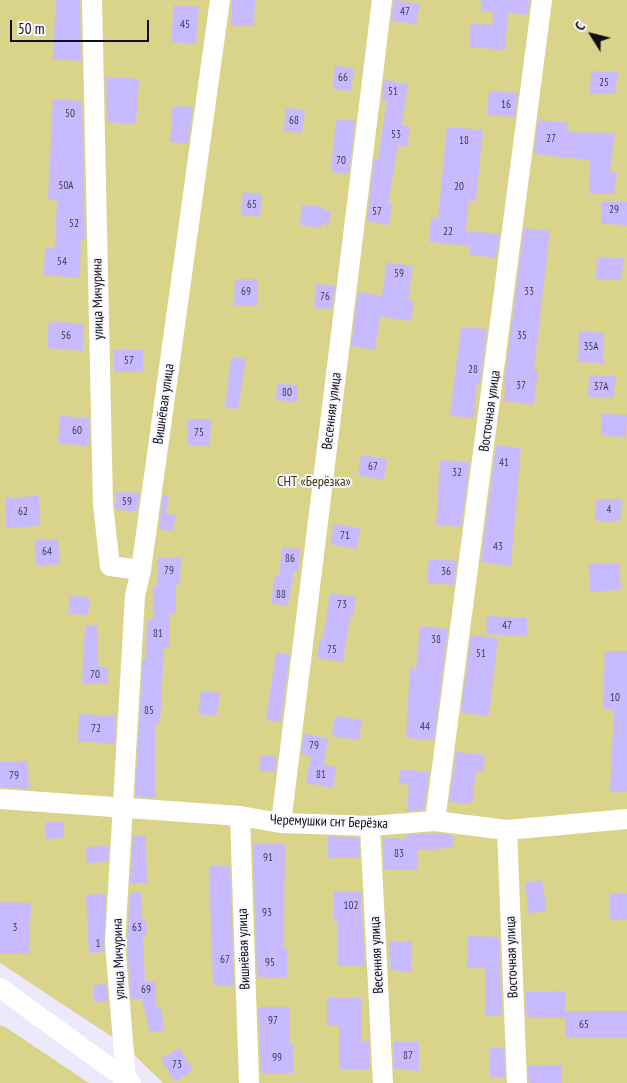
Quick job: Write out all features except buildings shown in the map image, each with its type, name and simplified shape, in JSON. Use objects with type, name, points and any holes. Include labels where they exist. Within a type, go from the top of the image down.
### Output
[{"type":"street","name":"улица Мичурина","points":[[92,0],[102,505],[110,566],[141,570]]},
{"type":"street","name":"Вишнёвая улица","points":[[123,809],[135,596],[141,570],[220,0]]},
{"type":"street","name":"Весенняя улица","points":[[281,823],[382,0]]},
{"type":"street","name":"Восточная улица","points":[[435,821],[542,0]]},
{"type":"street","name":"Черемушки снт Берёзка","points":[[0,799],[240,816],[281,823],[370,826],[435,821],[507,830],[627,819]]},
{"type":"street","name":"улица Мичурина","points":[[123,809],[115,944],[128,1081]]},
{"type":"street","name":"Вишнёвая улица","points":[[240,816],[249,1083]]},
{"type":"street","name":"Весенняя улица","points":[[370,826],[383,1083]]},
{"type":"street","name":"Восточная улица","points":[[507,830],[517,1083]]},
{"type":"street","points":[[0,988],[128,1081]]},
{"type":"green space","name":"СНТ «Берёзка»","points":[[0,0],[627,0],[627,1083],[163,1083],[123,1044],[0,963]]},
{"type":"green space","points":[[0,1025],[7,1028],[89,1083],[0,1083]]}]
